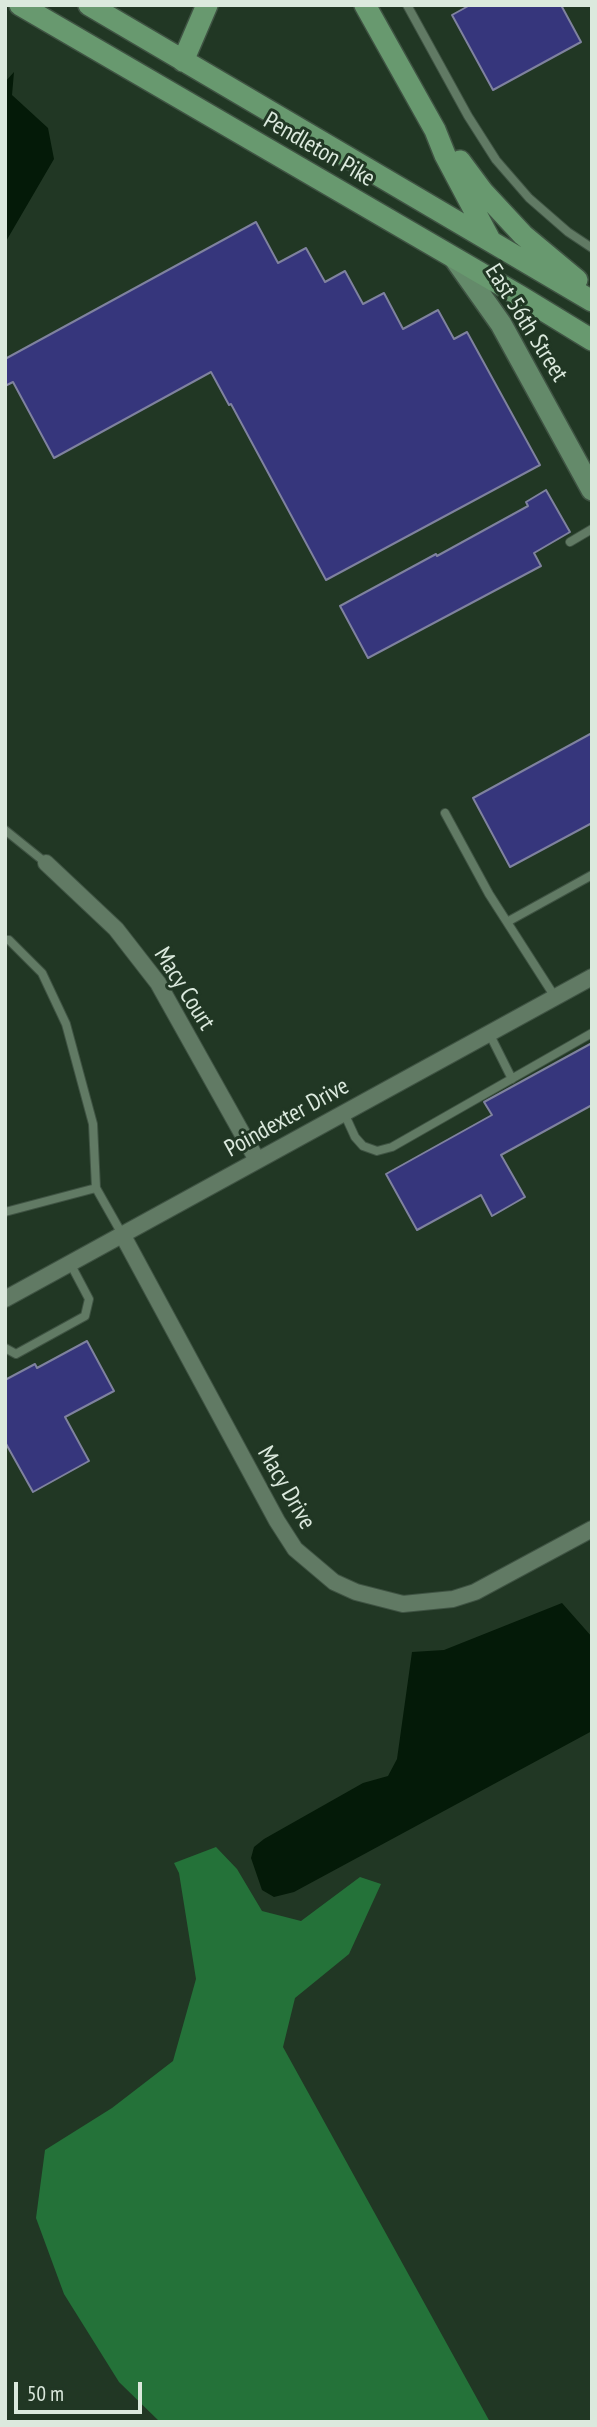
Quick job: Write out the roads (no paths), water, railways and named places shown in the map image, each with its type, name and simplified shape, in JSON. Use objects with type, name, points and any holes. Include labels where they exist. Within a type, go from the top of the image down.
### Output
[{"type":"main road","name":"Pendleton Pike","points":[[20,5],[592,340]]},
{"type":"main road","name":"Pendleton Pike","points":[[89,5],[592,301]]},
{"type":"main road","points":[[183,61],[208,5]]},
{"type":"main road","name":"East 56th Street","points":[[365,5],[435,130],[445,155],[491,242]]},
{"type":"main road","points":[[435,130],[498,210],[523,235],[592,293]]},
{"type":"main road","name":"East 56th Street","points":[[455,259],[501,324],[592,490]]},
{"type":"street","name":"Macy Court","points":[[46,863],[116,929],[158,983],[257,1160]]},
{"type":"street","name":"Poindexter Drive","points":[[5,1298],[592,977]]},
{"type":"street","name":"Macy Drive","points":[[122,1234],[277,1521],[295,1549],[334,1582],[379,1599],[403,1604],[453,1599],[475,1592],[592,1529]]},
{"type":"lane","points":[[407,5],[468,116],[496,160],[529,198],[568,232],[592,248]]},
{"type":"lane","points":[[570,542],[592,529]]},
{"type":"lane","points":[[445,813],[507,922],[555,998]]},
{"type":"lane","points":[[5,830],[46,863]]},
{"type":"lane","points":[[507,922],[592,876]]},
{"type":"lane","points":[[5,940],[9,940],[42,973],[66,1024],[93,1124],[96,1188],[122,1234]]},
{"type":"lane","points":[[344,1112],[362,1146],[377,1151],[392,1147],[592,1033]]},
{"type":"lane","points":[[489,1034],[512,1079]]},
{"type":"lane","points":[[5,1212],[96,1188]]},
{"type":"lane","points":[[5,1348],[16,1354],[85,1316],[89,1299],[70,1263]]}]
